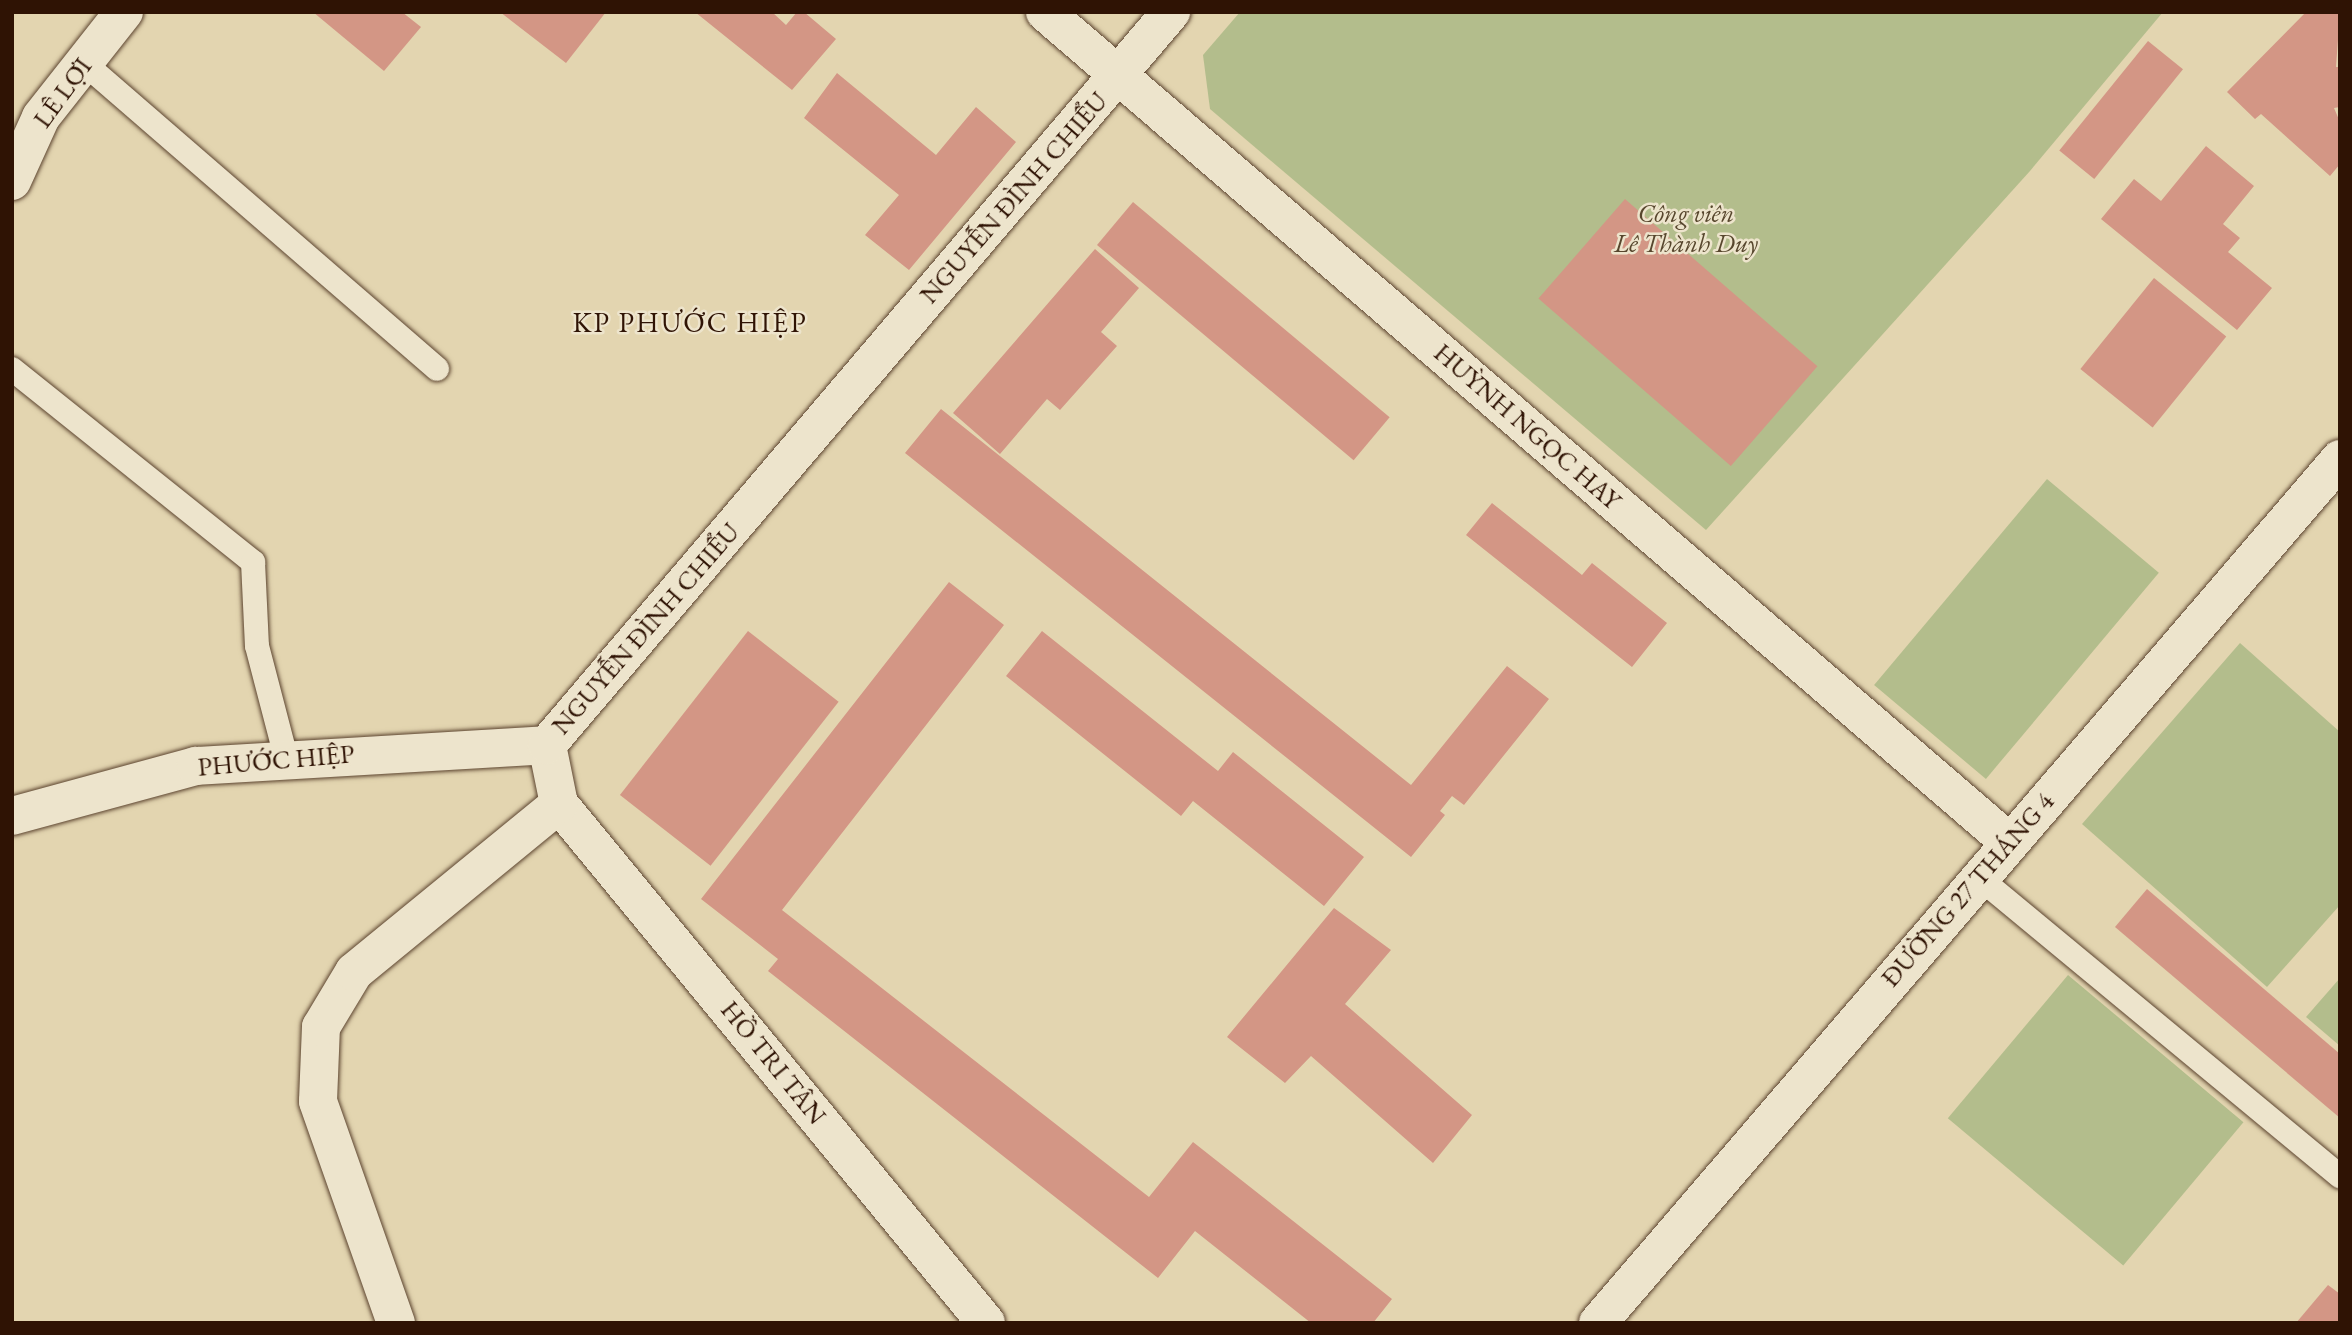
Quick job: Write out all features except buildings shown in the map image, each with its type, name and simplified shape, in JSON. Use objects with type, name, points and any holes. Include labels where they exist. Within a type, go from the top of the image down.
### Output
[{"type":"street","name":"LÊ LỢI","points":[[12,181],[41,117],[124,12]]},
{"type":"street","name":"HUỲNH NGỌC HAY","points":[[1045,12],[2009,842]]},
{"type":"street","name":"NGUYỄN ĐÌNH CHIỂU","points":[[559,804],[547,745],[1171,12]]},
{"type":"street","name":"ĐƯỜNG 27 THÁNG 4","points":[[1598,1323],[1977,876],[2340,459]]},
{"type":"street","name":"PHƯỚC HIỆP","points":[[12,817],[196,766],[286,757],[547,745]]},
{"type":"street","points":[[396,1323],[318,1101],[321,1027],[354,972],[559,804]]},
{"type":"street","name":"HỒ TRI TÂN","points":[[559,804],[986,1323]]},
{"type":"lane","points":[[84,62],[437,369]]},
{"type":"lane","points":[[12,369],[253,562],[257,646],[286,757]]},
{"type":"lane","points":[[1977,876],[2340,1176]]},
{"type":"green space","name":"Công viên Lê Thành Duy","points":[[1240,12],[2163,12],[2030,171],[1706,530],[1210,109],[1203,55]]},
{"type":"green space","points":[[2047,479],[2159,573],[1986,779],[1874,685]]},
{"type":"green space","points":[[2240,643],[2340,732],[2340,905],[2267,987],[2082,824]]},
{"type":"green space","points":[[2068,975],[2243,1122],[2123,1265],[1948,1118]]},
{"type":"green space","points":[[2340,978],[2340,1046],[2306,1017]]},
{"type":"district","name":"KP PHƯỚC HIỆP","points":[[690,322]]}]
